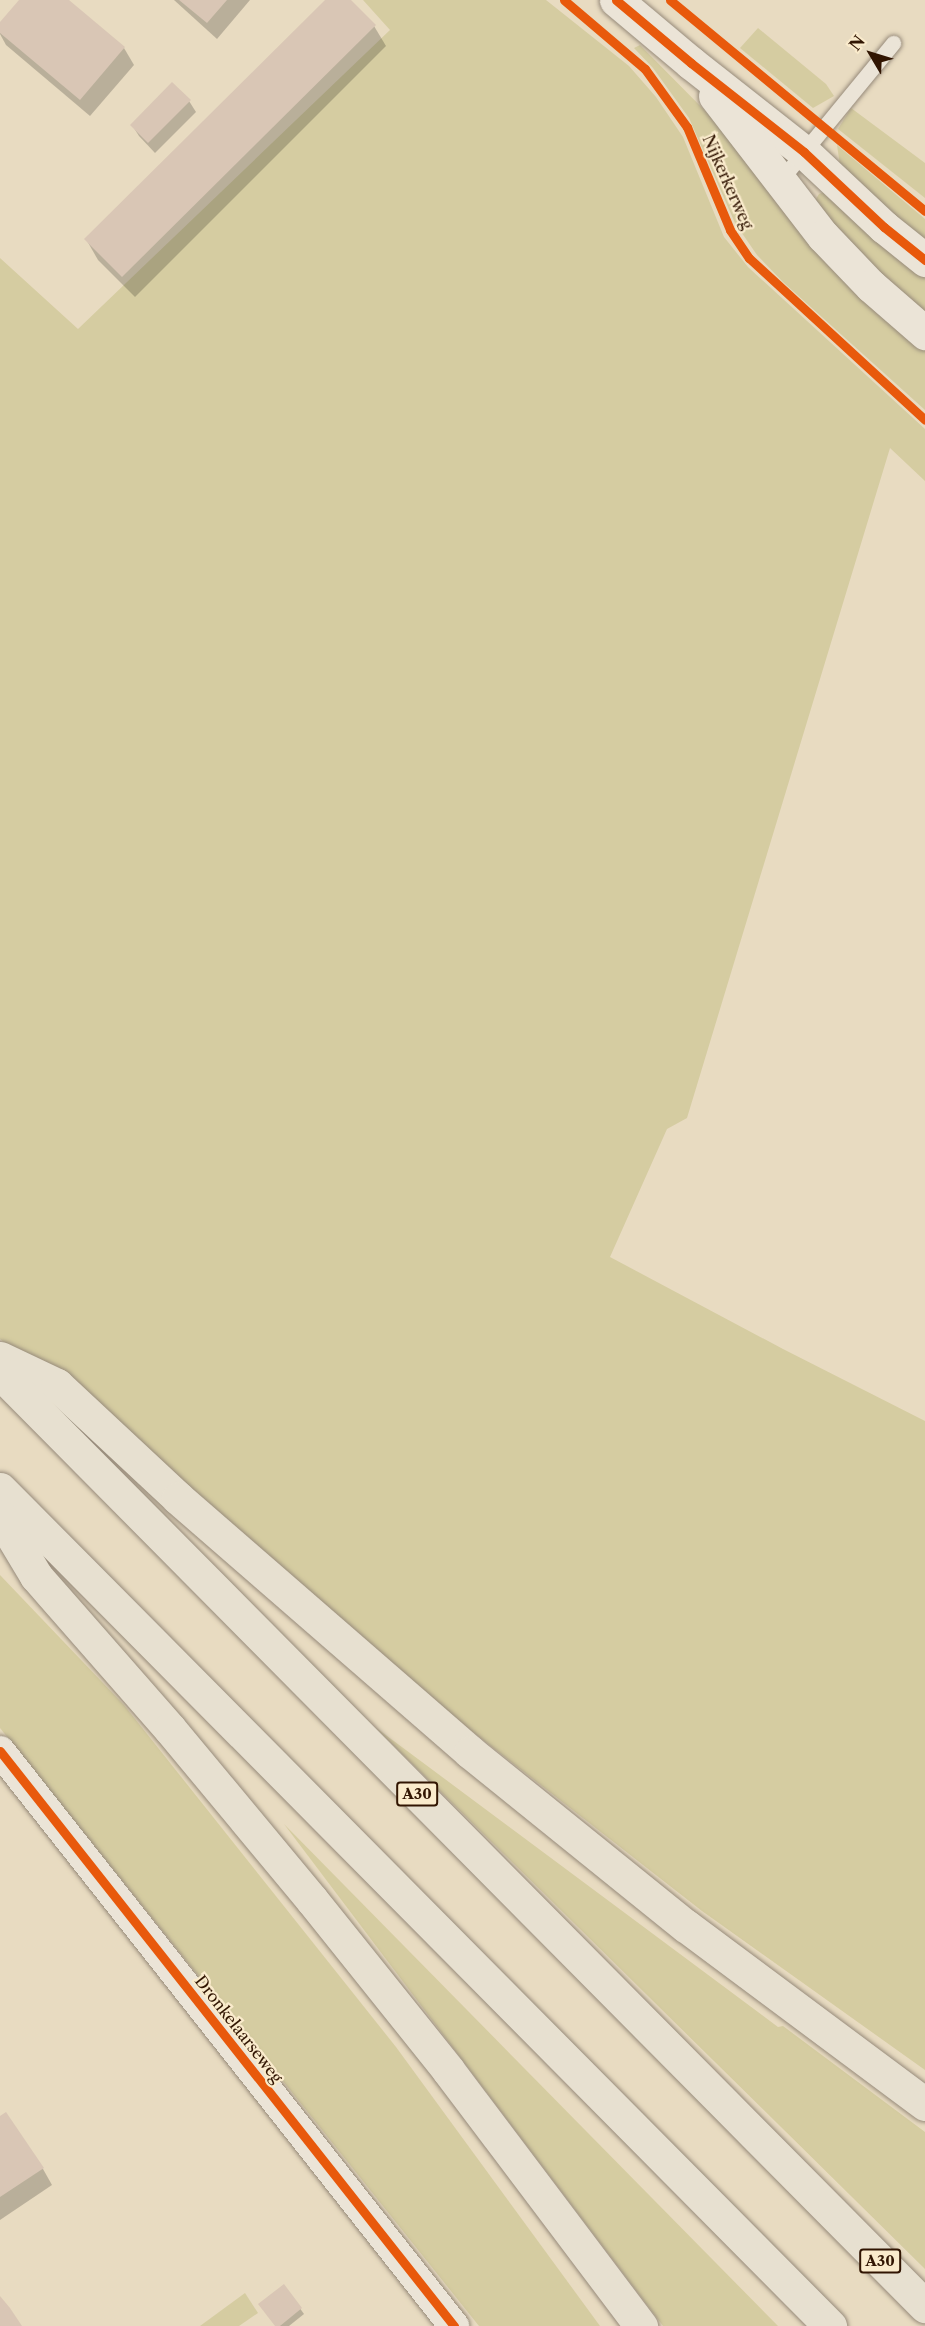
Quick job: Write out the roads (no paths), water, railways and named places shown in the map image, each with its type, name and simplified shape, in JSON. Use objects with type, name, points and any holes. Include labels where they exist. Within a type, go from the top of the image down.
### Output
[{"type":"highway","points":[[0,1358],[57,1385],[178,1498],[470,1752],[686,1926],[925,2104]]},
{"type":"highway","name":"A30","points":[[0,1373],[925,2307]]},
{"type":"highway","points":[[0,1489],[830,2326]]},
{"type":"highway","points":[[0,1516],[36,1576],[170,1729],[312,1900],[448,2070],[641,2326]]},
{"type":"street","name":"Nijkerkerweg","points":[[616,0],[691,63],[804,152],[884,227],[925,260]]},
{"type":"street","name":"Nijkerkerweg","points":[[691,63],[779,182],[823,236],[871,286],[925,333]]},
{"type":"street","name":"Dronkelaarseweg","points":[[0,1751],[454,2326]]},
{"type":"lane","points":[[779,182],[893,43]]}]
